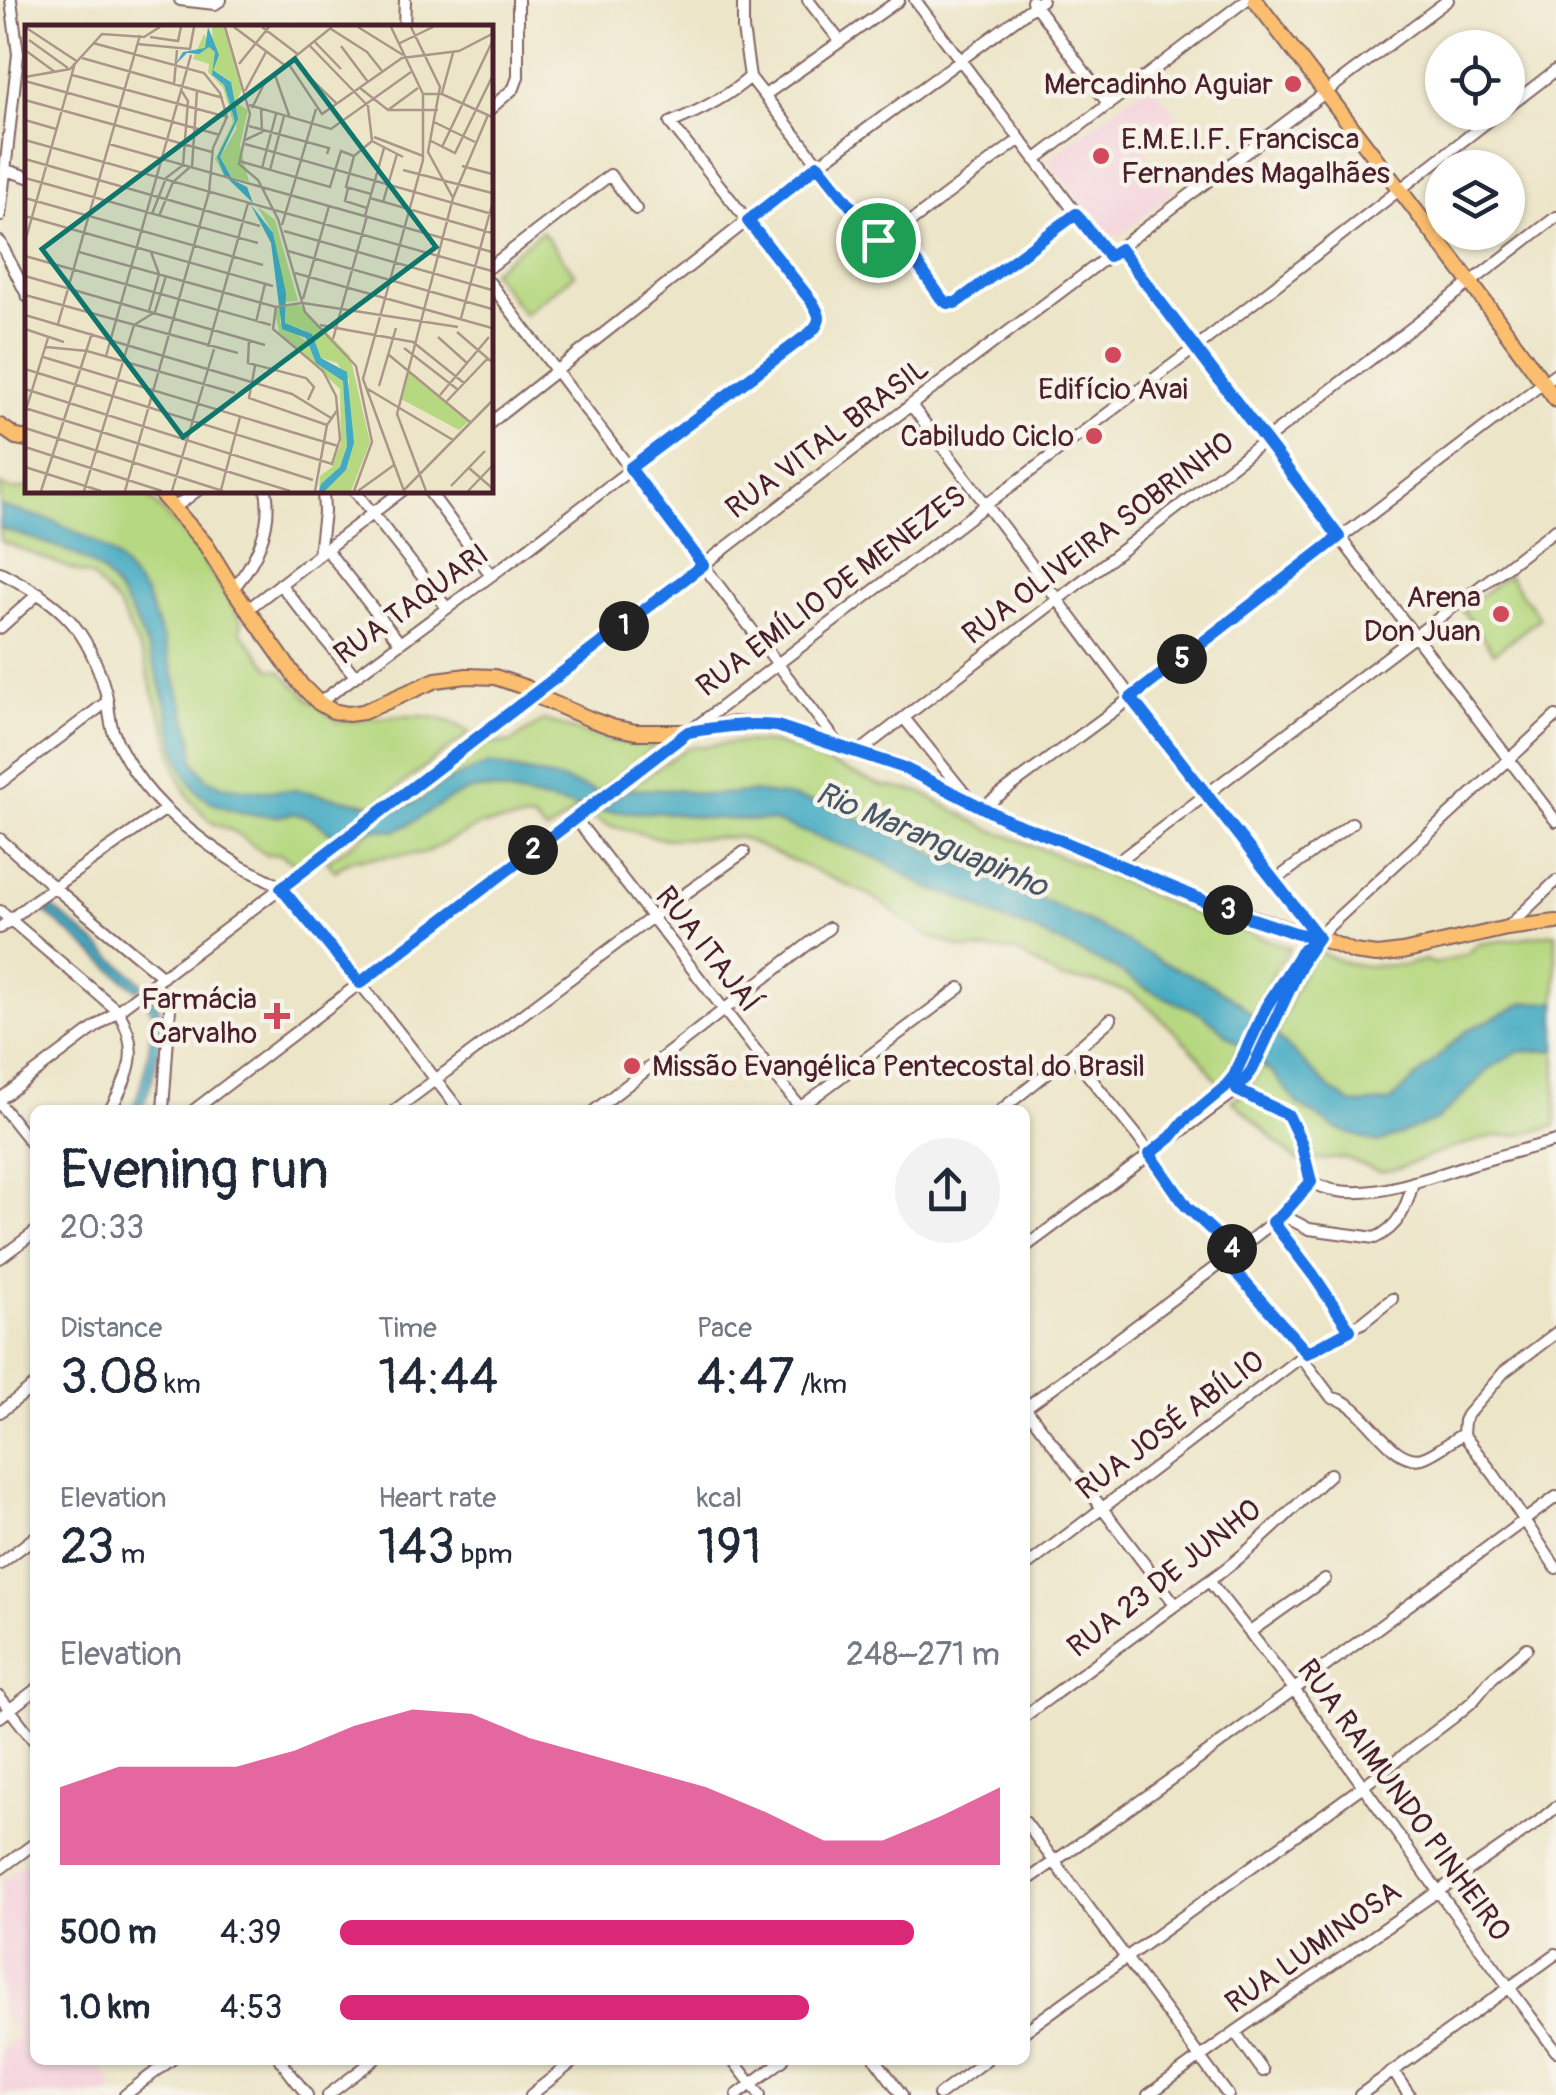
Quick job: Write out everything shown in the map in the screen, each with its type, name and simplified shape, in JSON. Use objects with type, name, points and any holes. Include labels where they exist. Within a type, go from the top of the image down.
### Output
[{"type":"main road","points":[[1255,0],[1398,190],[1550,378],[1556,400]]},
{"type":"main road","points":[[0,426],[25,438]]},
{"type":"main road","points":[[160,492],[206,545],[302,684],[333,712],[363,712],[436,680],[467,676],[495,677],[527,688],[568,710],[636,732],[688,732],[733,724],[777,726],[902,767],[976,804],[1226,910],[1318,937],[1341,948],[1376,955],[1556,922]]},
{"type":"street","points":[[0,216],[14,76],[22,55],[11,0]]},
{"type":"street","points":[[180,0],[215,4],[221,0]]},
{"type":"street","points":[[404,25],[405,0]]},
{"type":"street","points":[[492,107],[514,88],[518,77],[518,0]]},
{"type":"street","points":[[743,0],[750,78],[876,239],[884,240],[896,233],[1020,139]]},
{"type":"street","points":[[808,0],[840,41]]},
{"type":"street","points":[[765,95],[899,0]]},
{"type":"street","points":[[915,0],[1109,256]]},
{"type":"street","points":[[1035,160],[1246,0]]},
{"type":"street","name":"RUA VITAL BRASIL","points":[[0,1102],[1448,0]]},
{"type":"street","points":[[492,421],[818,165],[1037,2],[1110,106]]},
{"type":"street","points":[[1525,94],[1556,70]]},
{"type":"street","points":[[0,80],[14,76]]},
{"type":"street","points":[[748,221],[670,123],[750,78]]},
{"type":"street","name":"RUA EMÍLIO DE MENEZES","points":[[201,1105],[1476,130]]},
{"type":"street","points":[[6,170],[25,176]]},
{"type":"street","points":[[492,265],[610,175],[636,209]]},
{"type":"street","points":[[896,233],[941,298],[952,304],[1076,214]]},
{"type":"street","name":"RUA OLIVEIRA SOBRINHO","points":[[859,752],[1556,217]]},
{"type":"street","name":"RUA TAQUARI","points":[[319,703],[817,326],[820,315],[812,302],[748,221]]},
{"type":"street","points":[[0,242],[25,291]]},
{"type":"street","points":[[1120,249],[1556,821]]},
{"type":"street","points":[[492,286],[840,746]]},
{"type":"street","points":[[904,718],[976,804],[1131,698],[1550,378]]},
{"type":"street","points":[[911,405],[1204,794],[1318,937]]},
{"type":"street","points":[[174,508],[195,492]]},
{"type":"street","points":[[233,589],[263,541],[266,492]]},
{"type":"street","points":[[323,492],[322,552],[400,643]]},
{"type":"street","points":[[356,492],[447,608]]},
{"type":"street","points":[[248,609],[400,492]]},
{"type":"street","points":[[429,492],[491,575]]},
{"type":"street","points":[[1116,863],[1556,529]]},
{"type":"street","points":[[0,572],[39,593],[80,632],[100,672],[112,728],[145,787],[220,853],[281,888],[454,1105]]},
{"type":"street","points":[[280,584],[355,676]]},
{"type":"street","points":[[0,628],[39,593]]},
{"type":"street","points":[[0,783],[108,701]]},
{"type":"street","points":[[1171,1137],[1225,1087],[1266,1007],[1302,951],[1556,716]]},
{"type":"street","points":[[0,928],[166,809]]},
{"type":"street","name":"RUA ITAJAÍ","points":[[580,815],[651,918],[797,1105]]},
{"type":"street","points":[[1273,882],[1352,823]]},
{"type":"street","points":[[0,839],[158,980],[170,1008],[163,1105]]},
{"type":"street","points":[[401,1105],[744,852]]},
{"type":"street","points":[[1507,928],[1556,880]]},
{"type":"street","points":[[0,911],[118,1011],[125,1023],[132,1062],[113,1105]]},
{"type":"street","points":[[601,1105],[829,928]]},
{"type":"street","points":[[1030,1244],[1237,1090],[1252,1070],[1304,958],[1318,937]]},
{"type":"street","points":[[805,1105],[960,988]]},
{"type":"street","points":[[1007,1105],[1111,1018]]},
{"type":"street","points":[[1071,1054],[1186,1206],[1230,1256],[1332,1398],[1349,1405],[1392,1447],[1409,1458],[1424,1457],[1463,1434]]},
{"type":"street","points":[[1237,1090],[1288,1115],[1301,1142],[1311,1182],[1324,1189],[1356,1192],[1413,1182],[1556,1142]]},
{"type":"street","points":[[0,1102],[30,1141]]},
{"type":"street","points":[[1030,1403],[1230,1256],[1278,1218],[1311,1182]]},
{"type":"street","points":[[1278,1218],[1309,1229],[1375,1238],[1396,1224],[1413,1182]]},
{"type":"street","points":[[1278,1218],[1350,1330]]},
{"type":"street","points":[[0,1258],[30,1236]]},
{"type":"street","name":"RUA JOSÉ ABÍLIO","points":[[1030,1563],[1304,1355],[1350,1330],[1392,1299]]},
{"type":"street","points":[[1556,1333],[1504,1372],[1467,1415],[1463,1434],[1556,1568]]},
{"type":"street","points":[[0,1412],[30,1389]]},
{"type":"street","points":[[1030,1414],[1175,1604]]},
{"type":"street","name":"RUA 23 DE JUNHO","points":[[1030,1712],[1209,1581],[1330,1474]]},
{"type":"street","points":[[1030,1878],[1556,1497]]},
{"type":"street","points":[[0,1564],[30,1541]]},
{"type":"street","points":[[1250,1632],[1325,1578]]},
{"type":"street","name":"RUA RAIMUNDO PINHEIRO","points":[[1209,1581],[1294,1689],[1556,2051]]},
{"type":"street","points":[[1030,2028],[1454,1718],[1528,1648]]},
{"type":"street","points":[[5,1713],[30,1694]]},
{"type":"street","points":[[0,1697],[5,1713],[30,1737]]},
{"type":"street","name":"RUA LUMINOSA","points":[[1148,2095],[1556,1806]]},
{"type":"street","points":[[1030,1829],[1228,2095]]},
{"type":"street","points":[[0,1869],[30,1847]]},
{"type":"street","points":[[1360,2095],[1556,1954]]},
{"type":"street","points":[[1234,2032],[1262,2071]]},
{"type":"street","points":[[124,2095],[164,2065]]},
{"type":"street","points":[[284,2065],[307,2095]]},
{"type":"street","points":[[328,2095],[367,2065]]},
{"type":"street","points":[[531,2095],[568,2065]]},
{"type":"street","points":[[737,2065],[760,2095]]},
{"type":"street","points":[[737,2095],[777,2065]]},
{"type":"street","points":[[880,2065],[902,2095]]},
{"type":"street","points":[[939,2095],[979,2065]]},
{"type":"street","points":[[1393,2071],[1409,2095]]},
{"type":"shaded area","name":"E.M.E.I.F. Francisca Fernandes Magalhães","points":[[1150,82],[1183,123],[1145,152],[1174,192],[1120,235],[1106,236],[1048,160]]},
{"type":"shaded area","points":[[30,1859],[30,2065],[99,2065],[115,2087],[104,2095],[0,2095],[0,2050],[18,2036],[0,2012],[0,1882]]},
{"type":"green space","points":[[542,231],[575,274],[524,314],[492,270]]},
{"type":"green space","points":[[0,485],[25,487],[25,492],[144,492],[194,545],[242,622],[240,631],[272,670],[280,670],[338,722],[423,716],[455,724],[470,733],[374,805],[297,790],[260,792],[222,786],[206,778],[194,761],[192,737],[164,642],[145,594],[0,506]]},
{"type":"green space","points":[[0,528],[60,548],[105,575],[138,628],[155,668],[184,770],[203,797],[248,813],[302,815],[335,836],[297,865],[280,854],[266,855],[235,832],[212,823],[191,801],[178,776],[145,661],[119,607],[92,577],[0,541]]},
{"type":"green space","name":"Arena Don Juan","points":[[1508,575],[1540,618],[1494,653],[1462,610]]},
{"type":"green space","points":[[544,720],[613,741],[656,745],[598,792],[489,764],[453,778],[397,810],[487,743],[510,743]]},
{"type":"green space","points":[[738,742],[774,743],[880,785],[920,792],[987,828],[1099,871],[1170,904],[1290,948],[1253,1016],[1203,980],[1163,963],[1082,918],[833,807],[751,792],[709,795],[627,789],[687,748]]},
{"type":"green space","points":[[491,789],[580,808],[547,832],[532,819],[481,825],[424,853],[351,860],[335,871],[327,861],[373,829],[395,831],[451,798],[470,790]]},
{"type":"green space","points":[[597,811],[773,821],[879,859],[928,888],[1031,929],[1204,1015],[1240,1045],[1229,1074],[1220,1085],[1174,1031],[1130,993],[1094,982],[1061,979],[1015,951],[964,949],[926,935],[870,895],[739,837],[663,839],[607,825],[591,817]]},
{"type":"green space","points":[[1556,933],[1556,1002],[1525,1003],[1428,1068],[1390,1102],[1353,1104],[1329,1088],[1276,1036],[1315,953],[1349,964],[1406,965],[1425,960],[1435,964],[1467,954],[1479,944]]},
{"type":"green space","points":[[1556,1050],[1556,1126],[1514,1136],[1494,1136],[1379,1172],[1345,1158],[1297,1161],[1232,1100],[1246,1092],[1262,1066],[1298,1104],[1435,1121],[1504,1059],[1525,1051]]},
{"type":"water","points":[[0,506],[54,521],[116,557],[145,594],[164,642],[192,737],[194,761],[206,778],[222,786],[297,790],[397,810],[453,778],[489,764],[598,792],[580,808],[491,789],[470,790],[395,831],[373,829],[335,836],[302,815],[260,815],[212,802],[196,790],[184,770],[155,668],[117,591],[105,575],[82,558],[0,528]]},
{"type":"water","name":"Rio Maranguapinho","points":[[627,789],[787,796],[833,807],[937,856],[996,877],[1203,980],[1238,1002],[1329,1088],[1353,1104],[1390,1102],[1467,1030],[1525,1003],[1556,1002],[1556,1050],[1518,1052],[1488,1070],[1435,1121],[1377,1143],[1335,1128],[1298,1104],[1272,1073],[1204,1015],[1145,988],[1114,968],[1031,929],[1000,919],[966,900],[928,888],[879,859],[773,821],[597,811]]},
{"type":"water","points":[[52,907],[143,985],[137,990],[46,913]]},
{"type":"water","points":[[151,996],[159,1007],[159,1046],[145,1100],[142,1105],[134,1105],[149,1050],[153,1011],[144,1001]]},
{"type":"place","name":"Mercadinho Aguiar","points":[[1293,84]]},
{"type":"place","name":"E.M.E.I.F. Francisca Fernandes Magalhães","points":[[1101,156]]},
{"type":"place","name":"Edifício Avai","points":[[1113,355]]},
{"type":"place","name":"Cabiludo Ciclo","points":[[1094,436]]},
{"type":"place","name":"Arena Don Juan","points":[[1501,614]]},
{"type":"place","name":"Farmácia Carvalho","points":[[277,1016]]},
{"type":"place","name":"Missão Evangélica Pentecostal do Brasil","points":[[632,1066]]},
{"type":"route","points":[[878,240],[818,165],[748,221],[812,302],[820,320],[811,332],[630,468],[703,565],[281,888],[360,983],[688,732],[756,724],[777,726],[902,767],[1009,821],[1176,890],[1298,934],[1318,937],[1304,958],[1252,1070],[1237,1090],[1288,1115],[1301,1142],[1311,1182],[1273,1222],[1350,1330],[1307,1353],[1225,1260],[1235,1252],[1186,1206],[1150,1154],[1234,1076],[1266,1007],[1302,951],[1318,937],[1131,698],[1339,537],[1120,249],[1109,256],[1076,214],[952,304],[941,298],[896,233],[878,240]]}]
